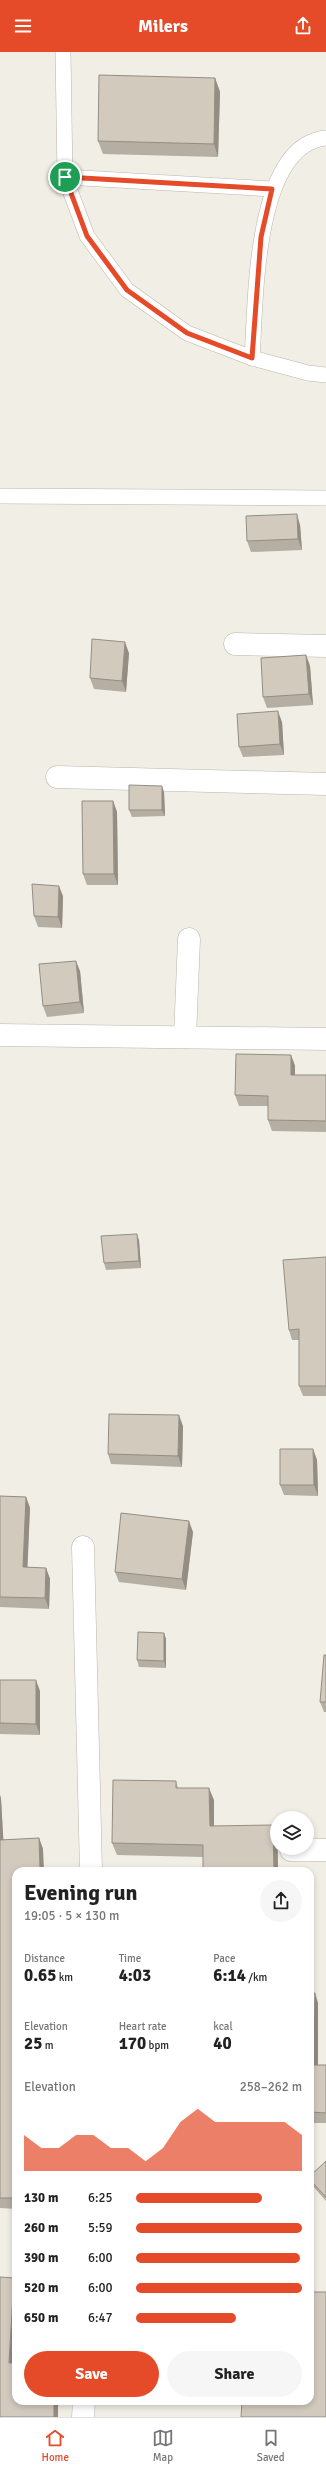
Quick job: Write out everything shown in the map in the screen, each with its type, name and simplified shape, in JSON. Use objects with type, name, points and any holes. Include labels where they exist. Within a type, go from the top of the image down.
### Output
[{"type":"street","points":[[234,644],[326,646]]},
{"type":"street","points":[[56,777],[326,784]]},
{"type":"street","points":[[185,1037],[189,940]]},
{"type":"street","points":[[0,1035],[326,1039]]},
{"type":"street","points":[[83,1547],[91,1867]]},
{"type":"street","points":[[314,1850],[326,1850]]},
{"type":"street","points":[[83,2417],[84,2405]]},
{"type":"lane","points":[[63,52],[65,177],[87,236],[127,290],[187,333],[252,358],[308,373],[326,375]]},
{"type":"lane","points":[[252,358],[261,237],[272,189],[292,155],[318,139],[326,138]]},
{"type":"lane","points":[[65,177],[272,189]]},
{"type":"lane","points":[[0,496],[326,498]]},
{"type":"building","points":[[99,75],[215,78],[214,144],[98,141]]},
{"type":"building","points":[[297,514],[298,539],[247,541],[246,516]]},
{"type":"building","points":[[92,639],[125,642],[122,681],[90,678]]},
{"type":"building","points":[[306,655],[309,694],[263,697],[261,658]]},
{"type":"building","points":[[278,711],[280,744],[239,747],[237,714]]},
{"type":"building","points":[[129,785],[162,786],[162,810],[129,810]]},
{"type":"building","points":[[82,801],[113,801],[114,874],[83,874]]},
{"type":"building","points":[[32,884],[59,886],[58,917],[34,916]]},
{"type":"building","points":[[76,961],[80,1002],[43,1006],[39,964]]},
{"type":"building","points":[[236,1054],[291,1055],[291,1075],[326,1075],[326,1121],[268,1120],[268,1096],[235,1095]]},
{"type":"building","points":[[137,1234],[139,1261],[104,1263],[101,1236]]},
{"type":"building","points":[[326,1257],[326,1386],[299,1386],[299,1329],[289,1330],[283,1260]]},
{"type":"building","points":[[109,1414],[179,1415],[178,1456],[108,1454]]},
{"type":"building","points":[[280,1449],[313,1449],[314,1485],[280,1485]]},
{"type":"building","points":[[0,1496],[26,1497],[23,1567],[46,1568],[45,1598],[0,1597]]},
{"type":"building","points":[[121,1513],[189,1521],[182,1579],[115,1572]]},
{"type":"building","points":[[138,1632],[164,1633],[164,1661],[137,1660]]},
{"type":"building","points":[[324,1655],[326,1655],[326,1702],[320,1702]]},
{"type":"building","points":[[0,1680],[36,1680],[36,1724],[0,1723]]},
{"type":"building","points":[[113,1780],[176,1781],[176,1788],[209,1788],[210,1826],[270,1825],[270,1855],[274,1855],[274,1867],[203,1867],[203,1845],[112,1843]]},
{"type":"building","points":[[39,1838],[40,1867],[12,1867],[12,2198],[0,2198],[0,1840]]},
{"type":"building","points":[[314,1993],[315,1993],[314,2065]]},
{"type":"building","points":[[314,2065],[326,2065],[326,2113],[314,2112]]},
{"type":"building","points":[[326,2161],[326,2197],[314,2184],[314,2172]]},
{"type":"building","points":[[0,2277],[12,2278],[12,2312],[9,2363],[12,2363],[12,2405],[54,2405],[54,2417],[0,2417]]},
{"type":"building","points":[[314,2292],[326,2292],[326,2417],[241,2417],[242,2405],[314,2405]]},
{"type":"route","points":[[65,177],[272,189],[261,237],[252,358],[187,333],[127,290],[87,236],[65,177]]}]
